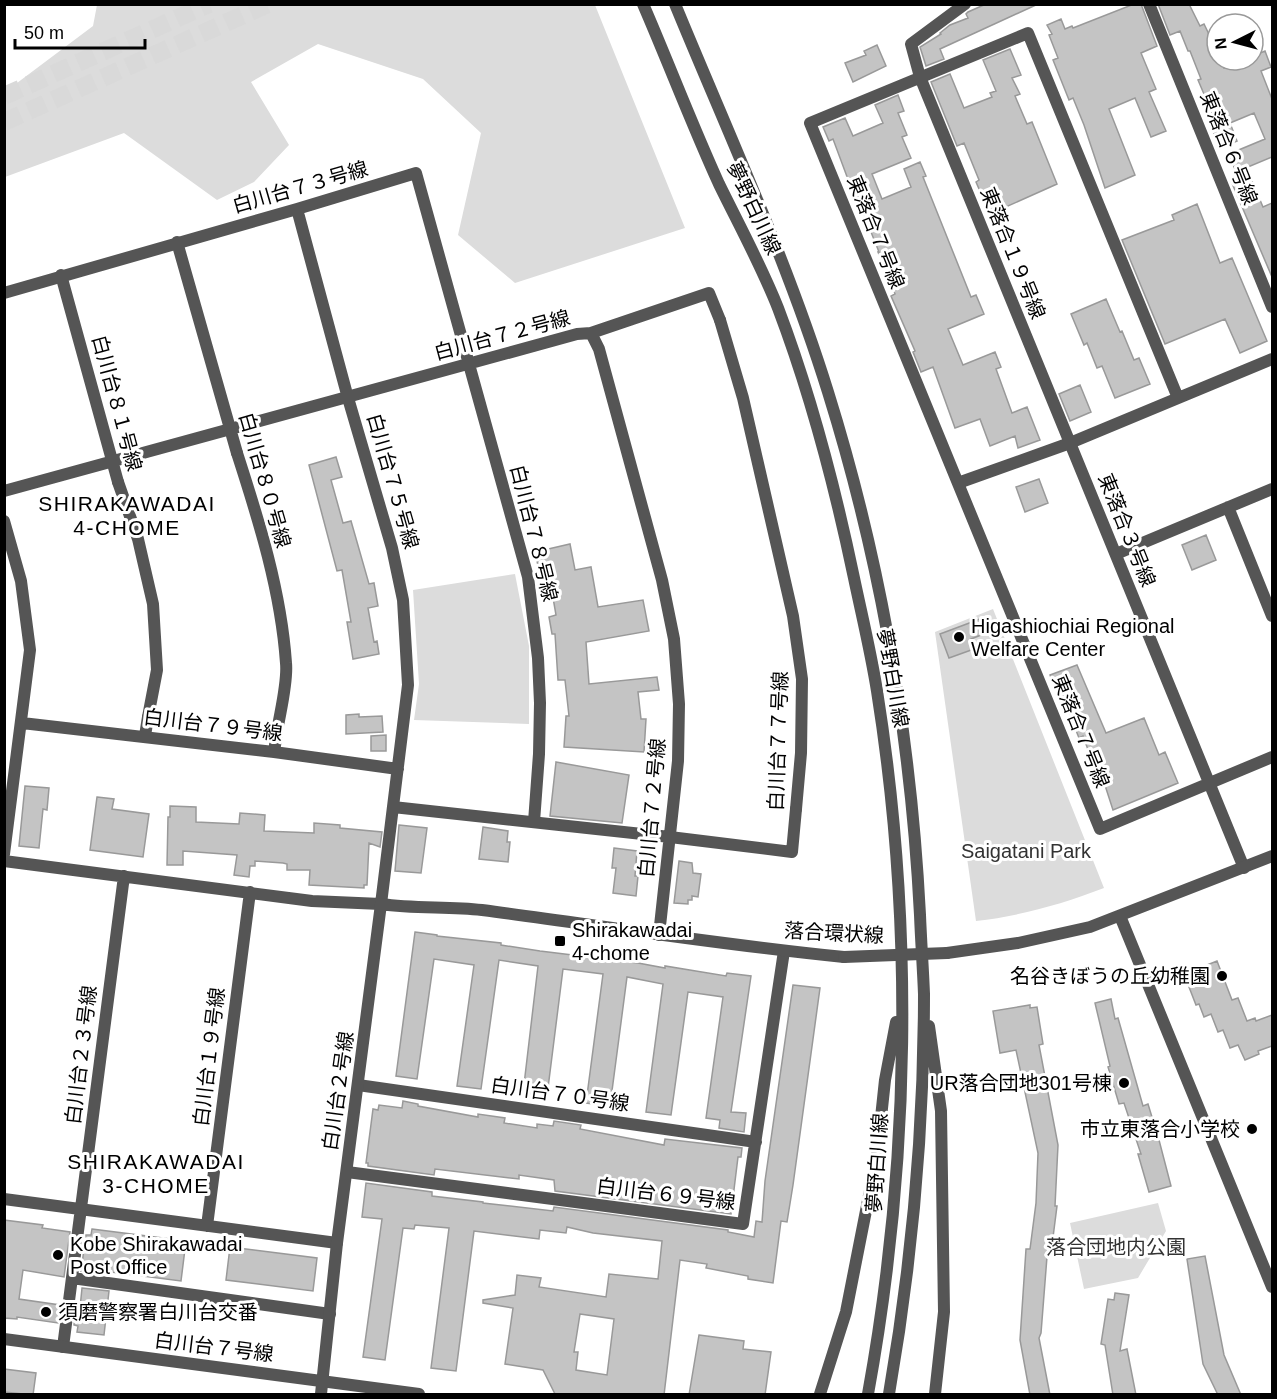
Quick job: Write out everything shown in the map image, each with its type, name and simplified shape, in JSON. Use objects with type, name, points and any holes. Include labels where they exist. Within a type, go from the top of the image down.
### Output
[{"type":"street","name":"夢野白川線","points":[[643,4],[719,183],[763,272],[819,432],[847,543],[880,713],[890,783],[898,881],[902,992],[901,1104],[885,1287],[867,1395]]},
{"type":"street","name":"夢野白川線","points":[[675,4],[800,310],[846,452],[878,582],[896,680],[917,853],[924,992],[916,1198],[889,1395]]},
{"type":"street","name":"東落合１９号線","points":[[965,4],[911,44],[920,77],[1070,443]]},
{"type":"street","name":"東落合６号線","points":[[1149,4],[1272,307]]},
{"type":"street","name":"東落合７号線","points":[[1178,398],[1028,33],[810,123],[1100,829],[1210,783]]},
{"type":"street","name":"白川台７３号線","points":[[4,293],[416,173],[469,364]]},
{"type":"street","name":"白川台７５号線","points":[[297,209],[348,398],[392,548],[403,600],[408,686],[393,807]]},
{"type":"street","name":"白川台８０号線","points":[[177,242],[237,453],[262,531],[278,604],[286,666],[274,752]]},
{"type":"street","name":"白川台８１号線","points":[[62,275],[118,482],[138,539],[153,604],[157,670],[145,736]]},
{"type":"street","name":"白川台７７号線","points":[[393,807],[792,852],[801,753],[802,679],[793,616],[743,398],[710,293],[591,333]]},
{"type":"street","name":"白川台７２号線","points":[[4,491],[577,334],[591,333],[599,349],[654,550],[674,639],[679,704],[678,761],[660,935]]},
{"type":"street","points":[[958,483],[1070,443],[1272,359]]},
{"type":"street","name":"白川台７８号線","points":[[469,364],[515,525],[532,604],[540,703],[534,822]]},
{"type":"street","name":"東落合３号線","points":[[1070,443],[1244,868]]},
{"type":"street","points":[[1116,554],[1272,489]]},
{"type":"street","points":[[1228,507],[1272,616]]},
{"type":"street","points":[[4,521],[21,581],[30,650],[22,723],[9,780],[4,854]]},
{"type":"street","name":"白川台７９号線","points":[[22,723],[274,752],[398,770]]},
{"type":"street","points":[[1210,783],[1272,757]]},
{"type":"street","name":"白川台２号線","points":[[321,1395],[337,1243],[393,807]]},
{"type":"street","name":"落合環状線","points":[[4,861],[312,901],[469,909],[844,957],[947,953],[1018,943],[1090,927],[1272,856]]},
{"type":"street","name":"白川台２３号線","points":[[63,1347],[124,876]]},
{"type":"street","name":"白川台１９号線","points":[[207,1226],[250,892]]},
{"type":"street","points":[[1120,916],[1272,1287]]},
{"type":"street","name":"白川台６９号線","points":[[347,1172],[743,1224],[784,951]]},
{"type":"street","points":[[820,1395],[846,1312],[877,1155],[885,1080],[902,992]]},
{"type":"street","points":[[924,992],[941,1111],[944,1312],[935,1395]]},
{"type":"street","name":"白川台７０号線","points":[[358,1085],[756,1142]]},
{"type":"street","points":[[4,1199],[337,1243]]},
{"type":"street","points":[[72,1278],[330,1314]]},
{"type":"street","name":"白川台７号線","points":[[4,1339],[419,1395]]},
{"type":"green space","points":[[97,5],[595,5],[685,228],[515,283],[458,235],[481,133],[423,79],[318,44],[251,82],[289,145],[254,182],[217,200],[124,133],[5,177],[5,92],[93,26]]},
{"type":"green space","points":[[515,574],[529,646],[529,724],[414,720],[419,684],[413,590]]},
{"type":"green space","name":"Saigatani Park","points":[[993,609],[1104,888],[1041,909],[976,921],[935,632]]},
{"type":"green space","name":"落合団地内公園","points":[[1158,1203],[1166,1231],[1138,1278],[1084,1289],[1070,1223]]},
{"type":"building","points":[[986,4],[1038,4],[940,49],[944,59],[926,66],[920,47],[941,34],[950,25],[968,18],[966,14],[968,12]]},
{"type":"building","points":[[1134,4],[1141,4],[1157,46],[1141,53],[1156,89],[1149,92],[1166,131],[1151,137],[1135,98],[1109,109],[1135,175],[1105,188],[1084,125],[1073,98],[1069,100],[1053,60],[1058,58],[1049,35],[1052,34],[1047,25],[1061,19],[1065,29],[1072,26],[1073,28]]},
{"type":"building","points":[[1158,4],[1189,4],[1200,26],[1204,24],[1205,26],[1205,72],[1261,72],[1272,99],[1272,157],[1236,172],[1229,154],[1265,139],[1254,113],[1230,123],[1237,141],[1220,148],[1209,122],[1215,120],[1198,80],[1201,79],[1190,51],[1180,31],[1170,35]]},
{"type":"building","points":[[877,45],[886,66],[853,82],[845,63],[866,55],[864,51]]},
{"type":"building","points":[[1010,49],[1021,75],[1012,78],[1020,94],[1015,96],[1027,124],[1032,122],[1057,184],[990,214],[976,182],[979,180],[964,143],[957,146],[931,82],[950,74],[964,108],[992,97],[990,93],[996,91],[983,60]]},
{"type":"building","points":[[1265,51],[1271,67],[1265,69]]},
{"type":"building","points":[[898,95],[904,111],[898,113],[907,135],[902,137],[911,158],[872,174],[882,199],[911,187],[904,169],[920,162],[926,176],[923,177],[971,297],[976,295],[984,314],[948,329],[963,365],[995,352],[1001,367],[996,369],[1012,413],[1027,407],[1040,440],[1018,448],[1015,436],[990,446],[980,419],[955,428],[933,367],[921,372],[913,352],[915,351],[891,296],[895,294],[851,182],[849,182],[833,139],[829,141],[823,127],[845,118],[853,136],[883,123],[875,105]]},
{"type":"building","points":[[1249,174],[1263,207],[1272,203],[1272,277],[1231,181]]},
{"type":"building","points":[[1197,204],[1220,263],[1232,258],[1267,341],[1240,353],[1225,319],[1165,344],[1122,240],[1174,220],[1172,215]]},
{"type":"building","points":[[1106,299],[1134,360],[1139,358],[1150,384],[1115,398],[1102,366],[1097,368],[1087,343],[1084,345],[1071,314]]},
{"type":"building","points":[[1080,385],[1091,412],[1070,421],[1059,394]]},
{"type":"building","points":[[336,457],[342,477],[331,480],[343,523],[351,521],[369,584],[374,583],[378,606],[368,608],[374,642],[377,641],[379,654],[353,659],[347,622],[351,622],[342,570],[337,571],[309,465]]},
{"type":"building","points":[[1039,479],[1048,503],[1025,512],[1016,487]]},
{"type":"building","points":[[1206,535],[1216,560],[1192,570],[1182,545]]},
{"type":"building","points":[[570,544],[575,570],[591,567],[598,607],[643,600],[649,631],[586,642],[589,684],[657,677],[659,690],[638,692],[641,719],[646,719],[644,752],[564,747],[566,716],[569,716],[565,680],[558,680],[555,634],[552,634],[549,617],[556,615],[551,586],[543,588],[535,552]]},
{"type":"building","name":"Higashiochiai Regional Welfare Center","points":[[980,619],[986,633],[971,639],[974,649],[949,658],[940,634]]},
{"type":"building","points":[[1077,665],[1106,733],[1144,718],[1159,755],[1165,752],[1178,783],[1113,810],[1101,773],[1097,774],[1083,736],[1079,738],[1064,700],[1060,702],[1050,675]]},
{"type":"building","points":[[359,714],[359,717],[382,716],[383,732],[346,734],[346,715]]},
{"type":"building","points":[[386,735],[386,751],[371,751],[371,736]]},
{"type":"building","points":[[556,762],[629,775],[622,823],[550,816]]},
{"type":"building","points":[[25,786],[49,788],[47,810],[43,809],[39,848],[19,846]]},
{"type":"building","points":[[97,797],[114,799],[112,809],[149,814],[143,857],[90,850]]},
{"type":"building","points":[[170,806],[196,807],[196,822],[239,824],[240,813],[265,815],[264,831],[314,833],[314,823],[382,832],[380,847],[369,843],[367,885],[364,885],[364,888],[309,885],[310,870],[287,870],[287,864],[283,863],[255,861],[255,866],[250,866],[249,877],[234,875],[237,855],[183,851],[183,865],[167,865]]},
{"type":"building","points":[[399,825],[427,828],[421,873],[395,871]]},
{"type":"building","points":[[483,827],[508,831],[507,842],[510,842],[508,862],[479,859]]},
{"type":"building","points":[[614,848],[637,851],[636,896],[613,893],[616,868],[612,868]]},
{"type":"building","points":[[679,861],[692,863],[693,873],[701,874],[698,897],[692,896],[688,904],[674,903]]},
{"type":"building","points":[[415,932],[726,976],[727,973],[751,976],[731,1112],[746,1113],[744,1132],[719,1128],[720,1120],[706,1118],[723,997],[688,992],[671,1115],[646,1112],[663,984],[627,977],[610,1106],[586,1103],[603,974],[563,969],[547,1096],[523,1093],[538,966],[499,960],[481,1089],[457,1086],[474,965],[434,959],[417,1079],[396,1076]]},
{"type":"building","points":[[1217,961],[1232,1000],[1238,998],[1247,1021],[1255,1018],[1256,1021],[1272,1015],[1272,1046],[1258,1051],[1259,1054],[1245,1060],[1238,1045],[1230,1048],[1223,1030],[1218,1032],[1211,1014],[1204,1017],[1189,987],[1192,985],[1187,973]]},
{"type":"building","points":[[793,985],[820,988],[793,1185],[787,1222],[781,1221],[773,1283],[706,1268],[707,1264],[680,1260],[664,1395],[555,1394],[543,1370],[505,1364],[513,1308],[483,1303],[483,1300],[515,1295],[517,1275],[541,1278],[539,1287],[606,1297],[609,1274],[658,1279],[662,1241],[593,1233],[567,1227],[566,1233],[540,1230],[539,1239],[474,1231],[456,1371],[431,1368],[449,1228],[415,1225],[414,1229],[403,1228],[385,1360],[363,1357],[382,1219],[362,1217],[366,1183],[432,1192],[432,1196],[553,1211],[554,1207],[728,1230],[728,1232],[754,1237],[756,1221],[762,1222],[765,1181]],"holes":[[[580,1314],[614,1319],[607,1375],[576,1370],[578,1352],[574,1352]]]},
{"type":"building","points":[[1111,999],[1115,1019],[1118,1018],[1143,1106],[1148,1104],[1171,1186],[1149,1192],[1138,1154],[1141,1154],[1124,1103],[1119,1104],[1108,1067],[1110,1066],[1095,1003]]},
{"type":"building","points":[[1030,1005],[1030,1008],[1037,1007],[1043,1044],[1039,1045],[1058,1145],[1055,1206],[1057,1206],[1052,1245],[1048,1244],[1039,1338],[1050,1395],[1030,1395],[1020,1340],[1026,1249],[1030,1249],[1036,1203],[1038,1153],[1016,1050],[1000,1053],[993,1011]]},
{"type":"building","points":[[403,1101],[478,1117],[478,1114],[505,1118],[504,1123],[537,1128],[537,1124],[553,1126],[554,1121],[581,1125],[580,1129],[664,1145],[665,1139],[742,1148],[741,1157],[738,1157],[731,1214],[555,1191],[554,1180],[519,1175],[519,1179],[435,1169],[434,1175],[368,1166],[366,1163],[373,1109],[378,1110],[379,1105],[402,1108]]},
{"type":"building","points":[[4,1220],[43,1225],[42,1228],[70,1232],[64,1277],[23,1270],[19,1299],[60,1305],[58,1323],[17,1317],[17,1319],[4,1318]]},
{"type":"building","points":[[92,1229],[186,1241],[181,1281],[111,1272],[110,1275],[81,1271],[86,1235],[91,1235]]},
{"type":"building","points":[[230,1247],[317,1258],[313,1291],[226,1280]]},
{"type":"building","points":[[1205,1256],[1224,1355],[1241,1395],[1218,1395],[1203,1364],[1187,1259]]},
{"type":"building","points":[[82,1288],[109,1291],[104,1335],[77,1332],[78,1326],[74,1325],[76,1307],[80,1308]]},
{"type":"building","points":[[1115,1293],[1129,1295],[1120,1351],[1127,1349],[1136,1395],[1113,1395],[1105,1345],[1101,1344],[1108,1299],[1114,1300]]},
{"type":"building","points":[[699,1335],[744,1341],[743,1349],[771,1352],[765,1395],[689,1395]]},
{"type":"building","points":[[4,1369],[36,1373],[33,1395],[4,1392]]},
{"type":"tunnel","points":[[4,96],[209,4]]},
{"type":"tunnel","points":[[4,122],[268,4]]},
{"type":"place","name":"Higashiochiai Regional Welfare Center","points":[[959,637]]},
{"type":"place","name":"Shirakawadai 4-chome","points":[[560,941]]},
{"type":"place","name":"名谷きぼうの丘幼稚園","points":[[1222,976]]},
{"type":"place","name":"UR落合団地301号棟","points":[[1124,1083]]},
{"type":"place","name":"市立東落合小学校","points":[[1252,1129]]},
{"type":"place","name":"Kobe Shirakawadai Post Office","points":[[58,1255]]},
{"type":"place","name":"須磨警察署白川台交番","points":[[46,1312]]},
{"type":"district","name":"SHIRAKAWADAI 4-CHOME","points":[[127,515]]},
{"type":"district","name":"SHIRAKAWADAI 3-CHOME","points":[[156,1173]]}]
